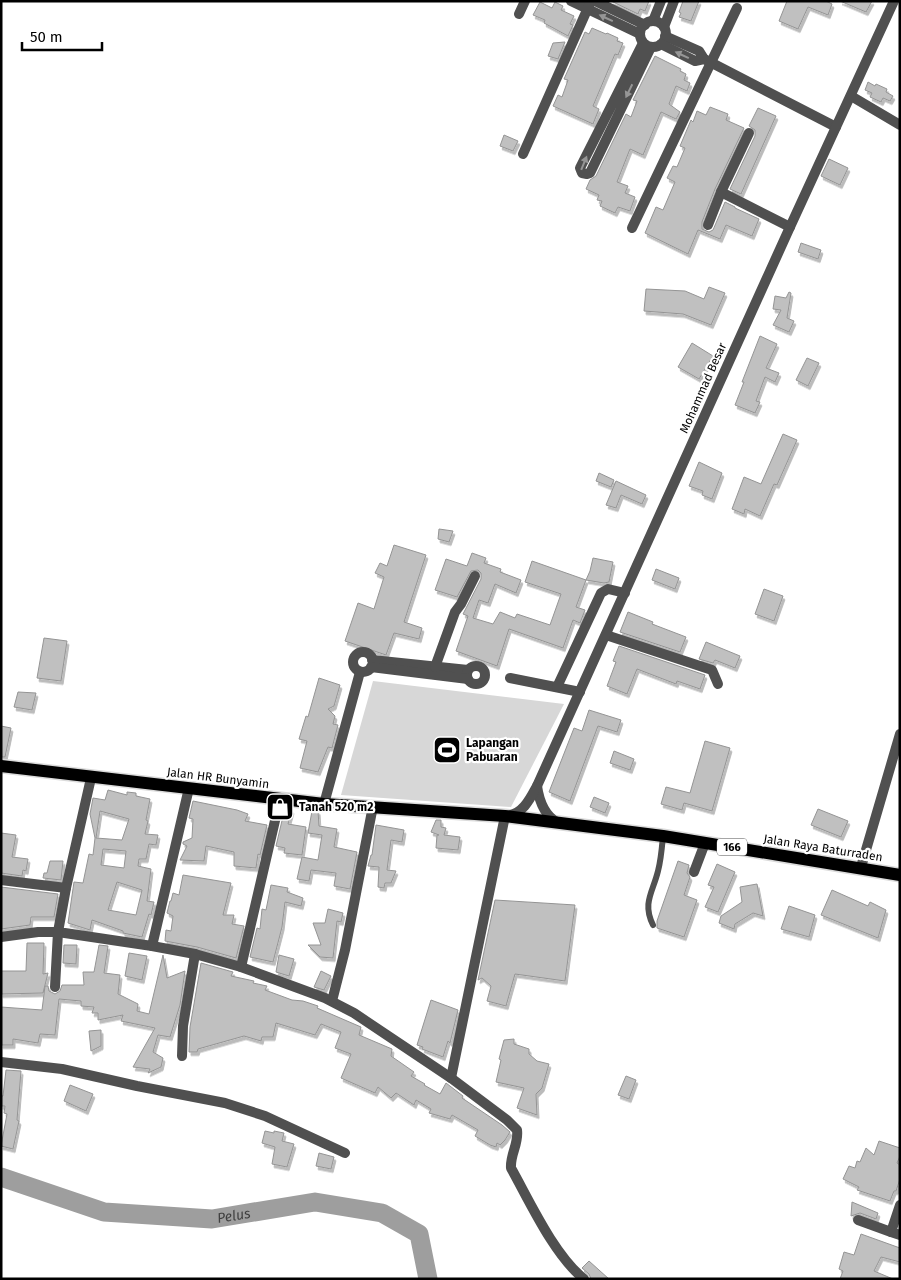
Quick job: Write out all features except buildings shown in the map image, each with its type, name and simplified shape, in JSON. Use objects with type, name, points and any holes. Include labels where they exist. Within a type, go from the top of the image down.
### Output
[{"type":"main road","name":"Jalan HR Bunyamin","points":[[1,766],[324,804],[505,816]]},
{"type":"main road","name":"Jalan Raya Baturraden","points":[[505,816],[663,836],[861,867],[900,875]]},
{"type":"street","points":[[519,14],[525,1]]},
{"type":"street","points":[[571,1],[589,5],[653,35],[699,52],[708,61],[836,127]]},
{"type":"street","points":[[595,1],[653,35]]},
{"type":"street","points":[[662,1],[653,35],[590,173],[582,173],[580,168],[653,35],[674,1]]},
{"type":"street","name":"Mohammad Besar","points":[[537,786],[894,1]]},
{"type":"street","points":[[523,154],[589,5]]},
{"type":"street","points":[[632,228],[708,61],[737,8]]},
{"type":"street","points":[[851,96],[900,125]]},
{"type":"street","points":[[708,225],[721,192],[749,133]]},
{"type":"street","points":[[721,192],[790,227]]},
{"type":"street","points":[[436,667],[454,612],[462,604],[475,576]]},
{"type":"street","points":[[557,687],[602,593],[608,589],[625,593]]},
{"type":"street","points":[[606,635],[712,670],[718,684]]},
{"type":"street","points":[[362,652],[366,653],[370,655],[372,664],[367,672],[360,672],[353,666],[353,658],[362,652]]},
{"type":"street","points":[[372,664],[436,667],[468,675],[372,664]]},
{"type":"street","points":[[324,804],[360,672]]},
{"type":"street","points":[[510,678],[580,692]]},
{"type":"street","points":[[861,867],[900,734]]},
{"type":"street","points":[[55,987],[58,932],[91,778]]},
{"type":"street","points":[[451,1078],[505,816],[515,815],[521,810],[537,786]]},
{"type":"street","points":[[537,786],[544,808],[555,822],[564,824]]},
{"type":"street","points":[[152,946],[189,788]]},
{"type":"street","points":[[240,968],[280,799]]},
{"type":"street","points":[[332,1001],[345,950],[373,806]]},
{"type":"street","points":[[694,872],[705,843]]},
{"type":"street","points":[[1,880],[66,888]]},
{"type":"street","points":[[1,937],[38,932],[58,932],[195,954],[332,1001],[354,1013],[451,1078],[507,1120],[517,1130],[518,1142],[510,1160],[511,1168],[553,1241],[574,1271],[584,1279]]},
{"type":"street","points":[[182,1056],[183,1026],[195,954]]},
{"type":"street","points":[[1,1062],[62,1069],[225,1103],[265,1116],[345,1153]]},
{"type":"street","points":[[858,1220],[895,1233],[900,1205]]},
{"type":"lane","points":[[653,925],[647,904],[658,871],[663,836]]},
{"type":"shaded area","name":"Lapangan Pabuaran","points":[[373,681],[564,704],[511,807],[341,795]]},
{"type":"waterway","name":"Pelus","points":[[1,1177],[104,1212],[212,1219],[315,1202],[382,1213],[419,1234],[428,1279]]},
{"type":"place","name":"Lapangan Pabuaran","points":[[447,750]]},
{"type":"place","name":"Tanah 520 m2","points":[[280,807]]}]
